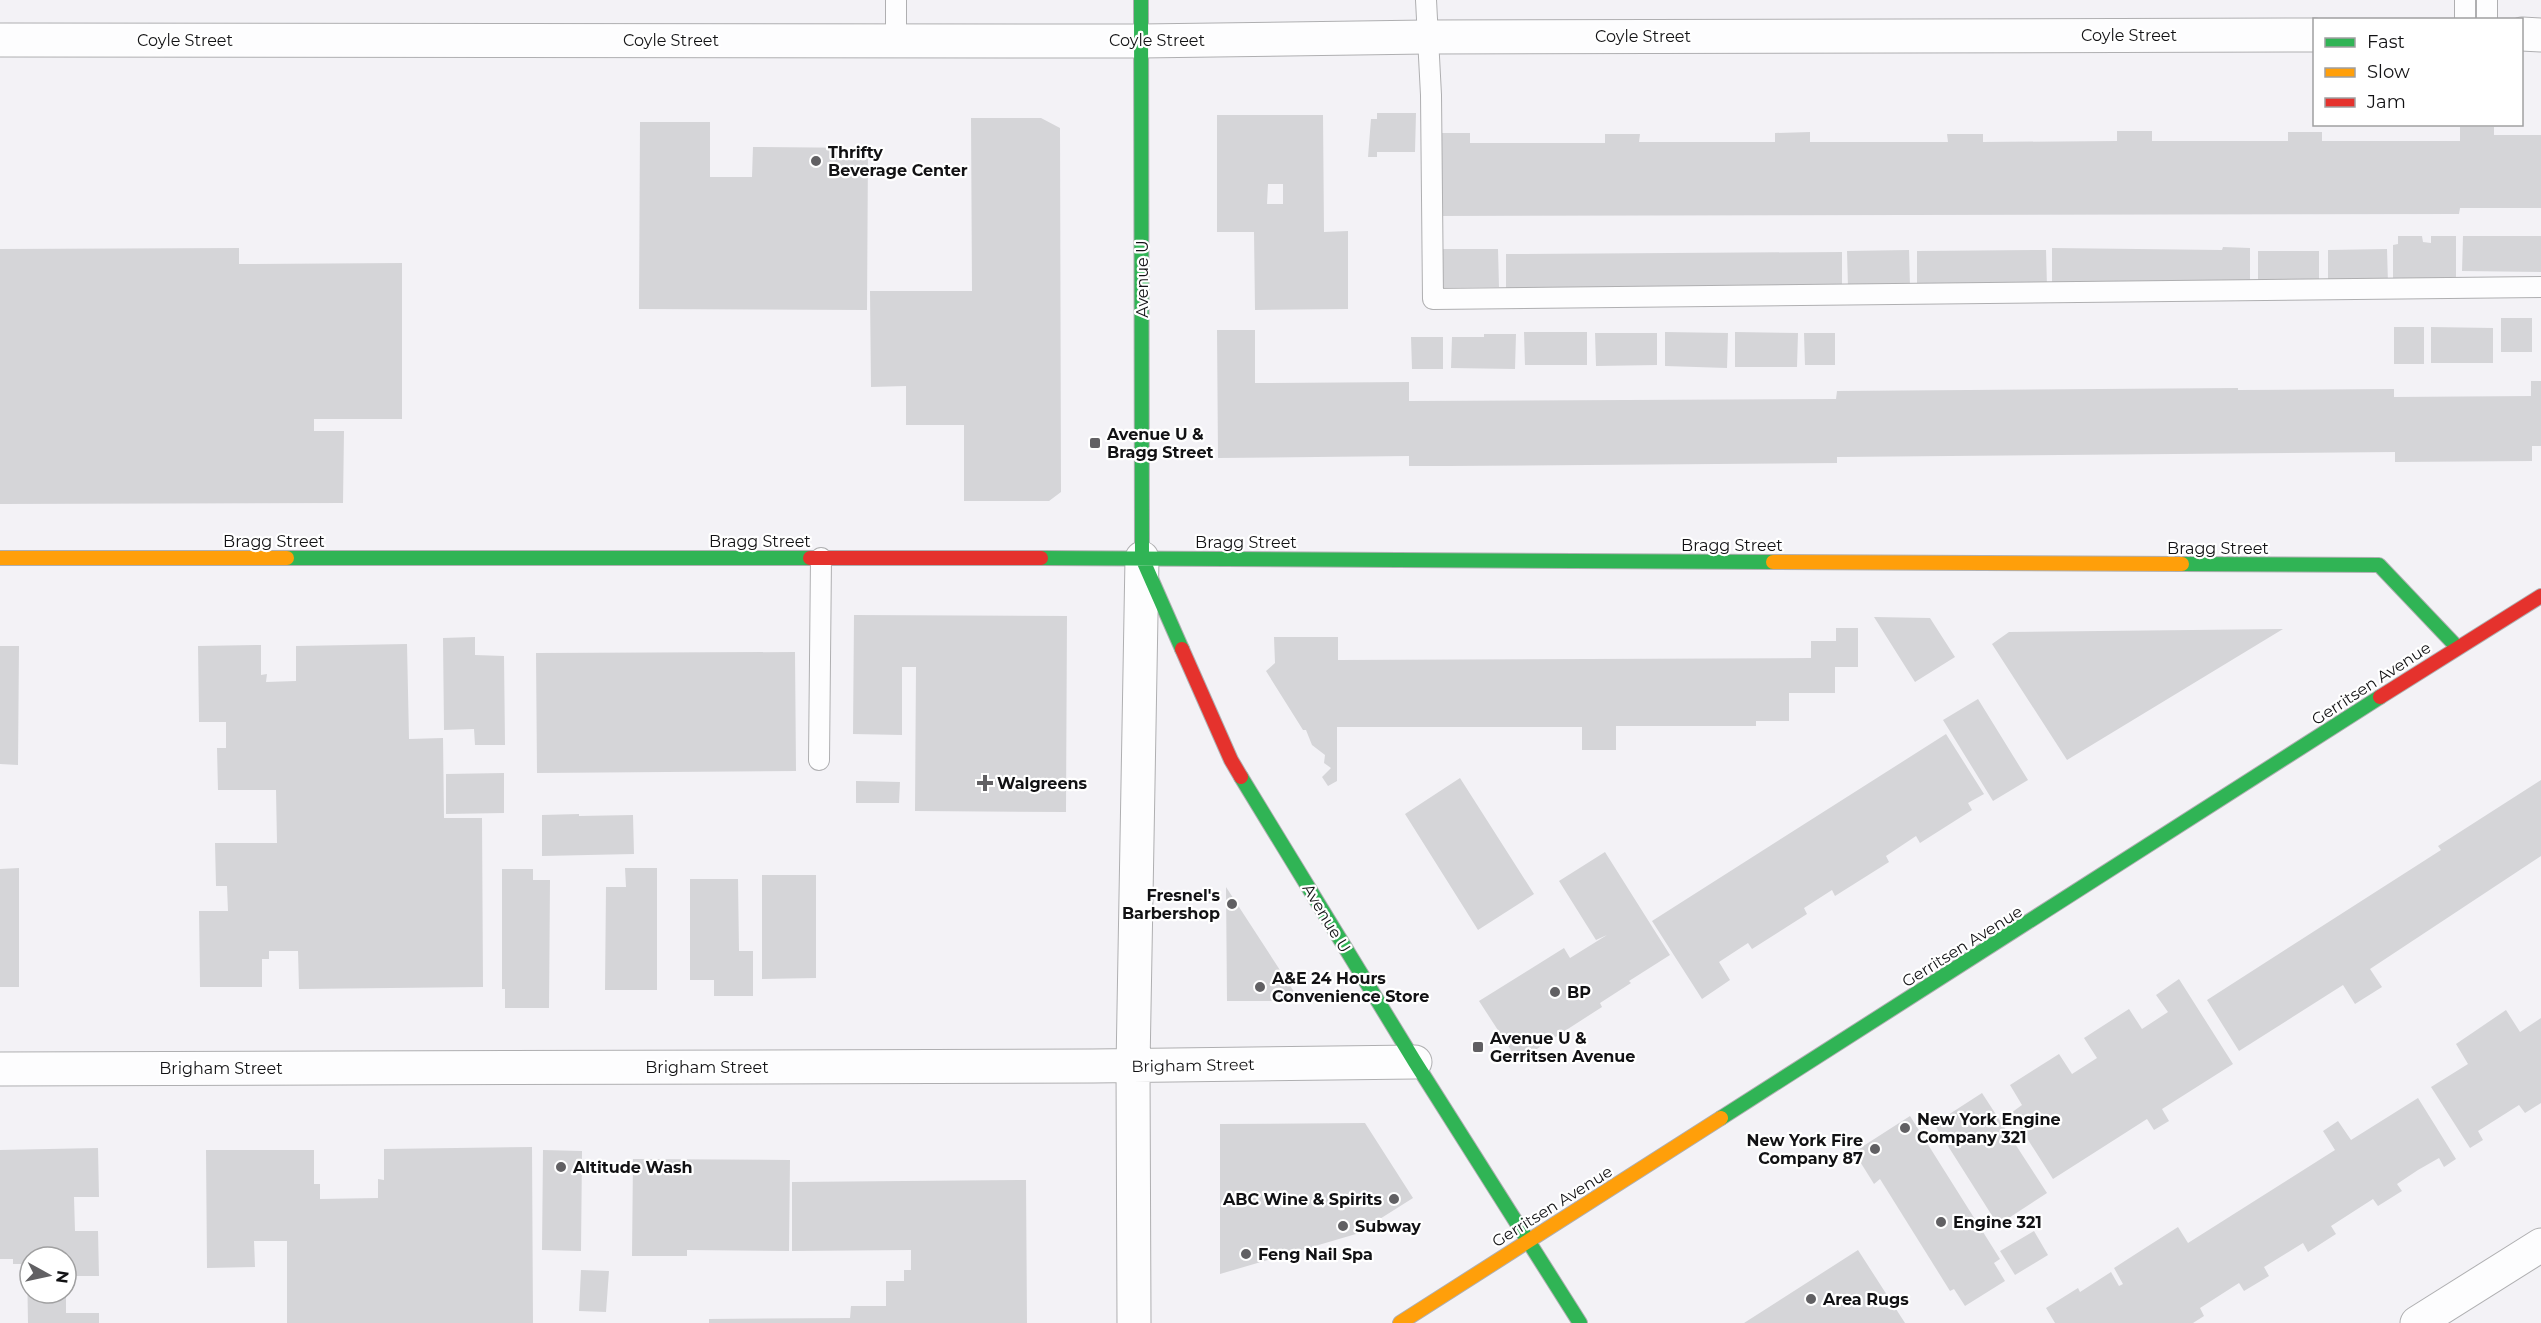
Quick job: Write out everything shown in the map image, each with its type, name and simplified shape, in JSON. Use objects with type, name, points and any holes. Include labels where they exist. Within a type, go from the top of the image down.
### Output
[{"type":"main road","name":"Avenue U","points":[[1141,0],[1142,558],[1231,760],[1415,1062],[1580,1323]]},
{"type":"main road","name":"Bragg Street","points":[[0,558],[1142,558],[2379,565],[2457,647]]},
{"type":"main road","name":"Gerritsen Avenue","points":[[1400,1323],[2457,647],[2541,596]]},
{"type":"street","points":[[2523,34],[2541,34]]},
{"type":"street","name":"Coyle Street","points":[[0,40],[1141,41],[1426,37],[2313,35]]},
{"type":"street","name":"Avenue U","points":[[1134,1323],[1133,1066],[1142,558]]},
{"type":"street","name":"Brigham Street","points":[[0,1069],[1133,1066],[1415,1062]]},
{"type":"street","points":[[2417,1323],[2541,1245]]},
{"type":"lane","points":[[896,0],[896,40]]},
{"type":"lane","points":[[1426,0],[1426,37],[1431,96],[1433,299],[2541,287]]},
{"type":"lane","points":[[2465,0],[2465,18]]},
{"type":"lane","points":[[2487,0],[2487,18]]},
{"type":"lane","points":[[819,760],[821,558]]},
{"type":"building","points":[[1377,113],[1416,113],[1415,152],[1377,152],[1377,157],[1368,157],[1371,119],[1377,119]]},
{"type":"building","points":[[1217,115],[1323,115],[1324,232],[1348,231],[1348,309],[1255,310],[1254,232],[1217,232]],"holes":[[[1268,184],[1283,184],[1283,204],[1267,204]]]},
{"type":"building","points":[[971,118],[1041,118],[1060,128],[1061,492],[1049,501],[964,501],[964,425],[906,425],[906,386],[871,387],[870,291],[972,291]]},
{"type":"building","points":[[640,122],[710,122],[710,177],[752,177],[753,147],[868,148],[867,310],[639,309]]},
{"type":"building","points":[[2460,127],[2494,127],[2494,135],[2541,135],[2541,208],[2460,208],[2459,214],[1434,216],[1434,133],[1470,133],[1470,143],[1605,143],[1605,134],[1640,134],[1639,142],[1775,142],[1775,133],[1810,132],[1810,142],[1948,142],[1947,134],[1983,134],[1983,142],[2117,141],[2117,131],[2152,131],[2152,141],[2288,141],[2288,132],[2322,132],[2322,141],[2460,141]]},
{"type":"building","points":[[2398,236],[2422,236],[2423,242],[2431,243],[2431,236],[2456,236],[2456,279],[2393,279],[2393,245],[2398,244]]},
{"type":"building","points":[[2463,236],[2541,236],[2541,272],[2462,271]]},
{"type":"building","points":[[2223,247],[2250,248],[2250,284],[2052,287],[2052,248],[2222,250]]},
{"type":"building","points":[[239,248],[239,264],[402,263],[402,419],[314,419],[314,431],[344,431],[343,503],[0,504],[0,249]]},
{"type":"building","points":[[1437,249],[1498,249],[1499,287],[1437,288]]},
{"type":"building","points":[[2387,249],[2388,284],[2328,284],[2328,250]]},
{"type":"building","points":[[1909,250],[1910,287],[1848,288],[1847,251]]},
{"type":"building","points":[[2046,250],[2047,287],[1917,285],[1917,251]]},
{"type":"building","points":[[2258,251],[2319,251],[2319,286],[2258,287]]},
{"type":"building","points":[[1842,252],[1842,287],[1506,289],[1506,254]]},
{"type":"building","points":[[2501,318],[2532,318],[2532,352],[2501,352]]},
{"type":"building","points":[[2394,327],[2424,327],[2424,364],[2394,364]]},
{"type":"building","points":[[2431,327],[2493,328],[2493,363],[2431,363]]},
{"type":"building","points":[[1217,330],[1255,330],[1255,383],[1409,382],[1409,401],[1836,399],[1837,391],[2238,388],[2238,390],[2394,389],[2394,397],[2531,396],[2531,381],[2541,381],[2541,446],[2532,446],[2532,461],[2395,462],[2395,452],[1837,457],[1837,463],[1448,466],[1409,466],[1409,456],[1218,458]]},
{"type":"building","points":[[1524,332],[1587,332],[1587,365],[1525,365]]},
{"type":"building","points":[[1665,332],[1728,333],[1727,368],[1665,366]]},
{"type":"building","points":[[1735,332],[1798,333],[1797,367],[1735,367]]},
{"type":"building","points":[[1595,333],[1657,333],[1657,365],[1596,366]]},
{"type":"building","points":[[1804,333],[1835,333],[1835,365],[1805,365]]},
{"type":"building","points":[[1484,334],[1516,334],[1515,369],[1451,368],[1452,337],[1484,337]]},
{"type":"building","points":[[1411,337],[1443,337],[1443,369],[1412,369]]},
{"type":"building","name":"Walgreens","points":[[854,615],[1067,616],[1066,812],[915,811],[916,667],[902,667],[902,735],[853,734]]},
{"type":"building","points":[[1874,617],[1930,618],[1955,657],[1915,682]]},
{"type":"building","points":[[1836,628],[1858,628],[1858,667],[1835,667],[1835,693],[1789,693],[1789,721],[1756,721],[1756,726],[1616,726],[1616,750],[1582,750],[1582,727],[1337,727],[1337,781],[1328,786],[1322,777],[1331,768],[1324,763],[1325,755],[1312,745],[1306,730],[1303,730],[1266,671],[1275,663],[1274,637],[1338,637],[1338,660],[1811,658],[1811,641],[1836,641]]},
{"type":"building","points":[[2283,629],[2067,760],[1992,644],[2009,632]]},
{"type":"building","points":[[475,637],[475,655],[504,656],[505,745],[475,745],[474,729],[444,730],[443,638]]},
{"type":"building","points":[[407,644],[409,739],[443,738],[444,818],[482,818],[483,987],[299,989],[298,951],[269,951],[269,959],[262,959],[262,987],[200,987],[199,911],[228,911],[227,886],[216,886],[215,843],[277,843],[276,790],[218,790],[217,748],[226,748],[226,722],[199,722],[198,646],[261,645],[261,675],[267,674],[266,682],[296,681],[296,646]]},
{"type":"building","points":[[0,646],[19,646],[18,765],[0,764]]},
{"type":"building","points":[[795,652],[796,771],[537,773],[536,653]]},
{"type":"building","points":[[1978,699],[2028,780],[1993,801],[1943,720]]},
{"type":"building","points":[[1946,734],[1984,794],[1968,803],[1972,810],[1920,843],[1916,836],[1886,856],[1889,862],[1835,896],[1832,890],[1804,908],[1807,914],[1752,949],[1748,943],[1719,962],[1730,980],[1702,999],[1652,921]]},
{"type":"building","points":[[504,773],[504,813],[446,814],[446,774]]},
{"type":"building","points":[[1460,778],[1534,894],[1478,930],[1405,814]]},
{"type":"building","points":[[2541,780],[2541,856],[2370,969],[2382,987],[2355,1004],[2343,985],[2239,1051],[2207,1000],[2441,850],[2438,846]]},
{"type":"building","points":[[856,781],[900,782],[899,803],[856,803]]},
{"type":"building","points":[[579,814],[579,816],[633,815],[634,854],[542,856],[542,815]]},
{"type":"building","points":[[1605,852],[1670,955],[1600,1003],[1602,1007],[1518,1061],[1479,1001],[1564,948],[1570,958],[1607,935],[1596,940],[1559,881]]},
{"type":"building","points":[[19,868],[19,987],[0,987],[0,869]]},
{"type":"building","points":[[625,868],[657,868],[657,990],[605,990],[606,887],[626,887]]},
{"type":"building","points":[[502,869],[533,869],[533,880],[550,880],[549,1008],[505,1008],[505,989],[502,989]]},
{"type":"building","points":[[762,875],[816,875],[816,978],[762,979]]},
{"type":"building","points":[[690,879],[738,879],[739,951],[753,951],[753,996],[714,996],[714,980],[690,980]]},
{"type":"building","points":[[1226,887],[1300,1001],[1227,1001]]},
{"type":"building","points":[[2179,979],[2233,1064],[2162,1109],[2169,1121],[2154,1130],[2147,1119],[2053,1179],[2011,1113],[2022,1105],[2010,1085],[2059,1054],[2072,1074],[2097,1058],[2084,1038],[2129,1009],[2142,1029],[2168,1012],[2156,995]]},
{"type":"building","points":[[2506,1010],[2520,1032],[2541,1018],[2541,1103],[2525,1113],[2519,1105],[2478,1131],[2483,1140],[2470,1148],[2431,1087],[2468,1064],[2456,1044]]},
{"type":"building","points":[[1982,1093],[2047,1193],[1998,1225],[1934,1124]]},
{"type":"building","points":[[2418,1098],[2456,1159],[2444,1167],[2439,1158],[2418,1170],[2397,1184],[2402,1191],[2378,1206],[2373,1199],[2331,1226],[2336,1234],[2308,1252],[2303,1243],[2264,1267],[2269,1276],[2244,1291],[2239,1283],[2200,1308],[2204,1316],[2193,1323],[2055,1323],[2046,1308],[2078,1288],[2080,1292],[2111,1272],[2119,1286],[2123,1284],[2114,1268],[2178,1227],[2188,1243],[2335,1150],[2323,1131],[2338,1121],[2351,1140]]},
{"type":"building","name":"Engine 321","points":[[1910,1116],[2000,1259],[1994,1263],[2005,1281],[1965,1306],[1954,1289],[1950,1291],[1880,1179],[1874,1184],[1854,1152]]},
{"type":"building","points":[[1365,1123],[1413,1198],[1356,1234],[1220,1274],[1220,1124]]},
{"type":"building","points":[[532,1147],[533,1323],[287,1323],[287,1241],[254,1241],[255,1267],[207,1268],[206,1150],[314,1150],[314,1184],[320,1184],[320,1199],[378,1198],[378,1179],[384,1180],[384,1149]]},
{"type":"building","points":[[98,1148],[99,1197],[74,1197],[75,1231],[98,1231],[99,1276],[78,1276],[78,1245],[18,1245],[18,1264],[13,1264],[13,1259],[0,1259],[0,1150]]},
{"type":"building","points":[[543,1150],[582,1151],[581,1251],[542,1250]]},
{"type":"building","points":[[633,1159],[790,1160],[789,1251],[687,1250],[687,1256],[632,1256]]},
{"type":"building","points":[[1026,1180],[1027,1323],[709,1323],[709,1319],[850,1318],[851,1306],[886,1306],[886,1281],[904,1281],[904,1270],[911,1270],[911,1250],[792,1251],[792,1182]]},
{"type":"building","points":[[2034,1231],[2048,1255],[2015,1275],[2000,1251]]},
{"type":"building","points":[[1858,1250],[1905,1323],[1744,1323]]},
{"type":"building","points":[[581,1270],[609,1271],[606,1312],[579,1311]]},
{"type":"building","points":[[28,1305],[66,1305],[66,1313],[99,1313],[99,1323],[28,1323]]},
{"type":"traffic: fast","points":[[1141,0],[1142,558],[1182,649]]},
{"type":"traffic: fast","points":[[287,558],[810,558]]},
{"type":"traffic: fast","points":[[1041,558],[1773,562]]},
{"type":"traffic: fast","points":[[2182,564],[2379,565],[2457,647]]},
{"type":"traffic: fast","points":[[1721,1118],[2380,697]]},
{"type":"traffic: fast","points":[[1241,777],[1415,1062],[1580,1323]]},
{"type":"traffic: slow","points":[[0,558],[287,558]]},
{"type":"traffic: slow","points":[[1773,562],[2182,564]]},
{"type":"traffic: slow","points":[[1400,1323],[1721,1118]]},
{"type":"traffic: jam","points":[[810,558],[1041,558]]},
{"type":"traffic: jam","points":[[2380,697],[2541,596]]},
{"type":"traffic: jam","points":[[1182,649],[1231,760],[1241,777]]},
{"type":"place","name":"Thrifty Beverage Center","points":[[816,161]]},
{"type":"place","name":"Avenue U & Bragg Street","points":[[1095,443]]},
{"type":"place","name":"Walgreens","points":[[985,783]]},
{"type":"place","name":"Fresnel's Barbershop","points":[[1232,904]]},
{"type":"place","name":"A&E 24 Hours Convenience Store","points":[[1260,987]]},
{"type":"place","name":"BP","points":[[1555,992]]},
{"type":"place","name":"Avenue U & Gerritsen Avenue","points":[[1478,1047]]},
{"type":"place","name":"New York Engine Company 321","points":[[1905,1128]]},
{"type":"place","name":"New York Fire Company 87","points":[[1875,1149]]},
{"type":"place","name":"Altitude Wash","points":[[561,1167]]},
{"type":"place","name":"ABC Wine & Spirits","points":[[1394,1199]]},
{"type":"place","name":"Engine 321","points":[[1941,1222]]},
{"type":"place","name":"Subway","points":[[1343,1226]]},
{"type":"place","name":"Feng Nail Spa","points":[[1246,1254]]},
{"type":"place","name":"Area Rugs","points":[[1811,1299]]}]
